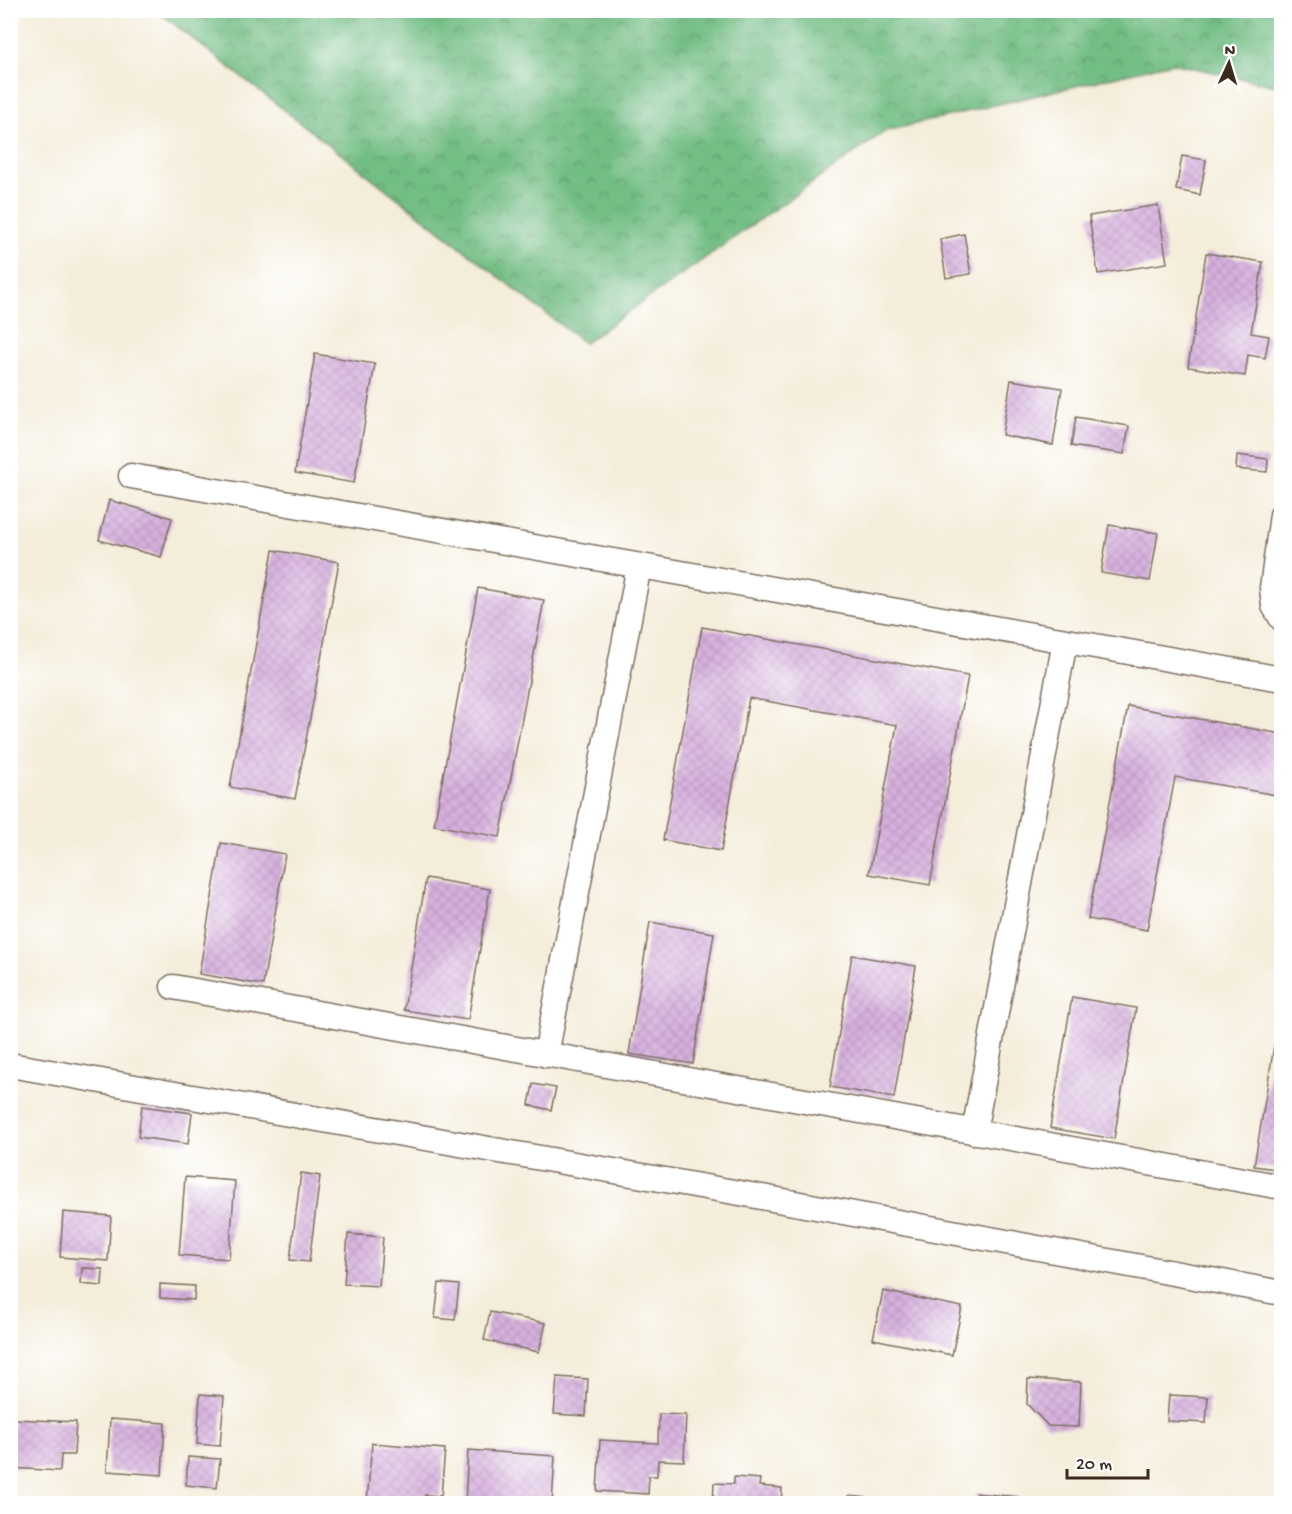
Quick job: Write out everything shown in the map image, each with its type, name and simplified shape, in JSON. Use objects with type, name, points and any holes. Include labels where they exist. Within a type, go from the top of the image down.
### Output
[{"type":"street","points":[[131,476],[1281,679]]},
{"type":"street","points":[[1281,515],[1272,588],[1274,606],[1281,619]]},
{"type":"street","points":[[546,1055],[639,566]]},
{"type":"street","points":[[974,1132],[1065,641]]},
{"type":"street","points":[[173,987],[1281,1187]]},
{"type":"street","points":[[10,1065],[751,1194],[1281,1293]]},
{"type":"green space","points":[[157,11],[1281,11],[1281,87],[1172,63],[886,131],[584,343]]},
{"type":"building","points":[[1182,156],[1206,160],[1200,195],[1176,190]]},
{"type":"building","points":[[1158,205],[1167,263],[1098,274],[1089,216]]},
{"type":"building","points":[[964,234],[971,274],[946,278],[940,239]]},
{"type":"building","points":[[1206,253],[1263,262],[1251,333],[1269,336],[1265,358],[1248,355],[1245,376],[1188,367]]},
{"type":"building","points":[[315,354],[375,364],[354,483],[295,473]]},
{"type":"building","points":[[1011,380],[1062,388],[1053,445],[1002,435]]},
{"type":"building","points":[[1076,417],[1129,426],[1124,454],[1071,446]]},
{"type":"building","points":[[1237,455],[1268,459],[1267,472],[1236,469]]},
{"type":"building","points":[[109,500],[172,518],[161,557],[99,540]]},
{"type":"building","points":[[1109,525],[1158,533],[1150,581],[1101,573]]},
{"type":"building","points":[[273,550],[339,562],[295,799],[230,787]]},
{"type":"building","points":[[478,588],[544,600],[500,837],[434,825]]},
{"type":"building","points":[[702,627],[968,676],[930,885],[869,874],[897,725],[749,698],[721,851],[663,840]]},
{"type":"building","points":[[1128,706],[1282,734],[1282,796],[1175,777],[1147,930],[1088,919]]},
{"type":"building","points":[[221,843],[285,854],[263,985],[199,974]]},
{"type":"building","points":[[426,878],[490,889],[468,1020],[404,1010]]},
{"type":"building","points":[[650,922],[714,933],[693,1064],[629,1054]]},
{"type":"building","points":[[852,955],[916,966],[894,1098],[830,1087]]},
{"type":"building","points":[[1072,997],[1136,1008],[1114,1139],[1050,1128]]},
{"type":"building","points":[[1276,1034],[1282,1035],[1282,1170],[1254,1166]]},
{"type":"building","points":[[533,1084],[556,1088],[551,1110],[529,1105]]},
{"type":"building","points":[[142,1106],[192,1113],[188,1144],[138,1137]]},
{"type":"building","points":[[301,1173],[320,1176],[309,1262],[290,1260]]},
{"type":"building","points":[[185,1177],[235,1181],[229,1259],[179,1255]]},
{"type":"building","points":[[63,1212],[111,1216],[108,1261],[60,1257]]},
{"type":"building","points":[[348,1234],[383,1237],[379,1286],[344,1284]]},
{"type":"building","points":[[82,1268],[103,1269],[102,1286],[81,1284]]},
{"type":"building","points":[[439,1283],[459,1285],[455,1320],[435,1318]]},
{"type":"building","points":[[160,1284],[195,1286],[194,1300],[160,1298]]},
{"type":"building","points":[[883,1291],[962,1307],[952,1355],[873,1339]]},
{"type":"building","points":[[490,1312],[546,1323],[539,1352],[484,1340]]},
{"type":"building","points":[[557,1377],[588,1379],[586,1416],[554,1414]]},
{"type":"building","points":[[1028,1379],[1081,1382],[1079,1427],[1048,1426],[1027,1404]]},
{"type":"building","points":[[200,1394],[224,1396],[220,1446],[197,1444]]},
{"type":"building","points":[[1169,1395],[1208,1397],[1206,1423],[1167,1421]]},
{"type":"building","points":[[659,1414],[686,1415],[684,1461],[658,1460],[657,1476],[649,1476],[648,1494],[597,1491],[600,1440],[658,1443]]},
{"type":"building","points":[[14,1419],[76,1422],[74,1455],[61,1455],[60,1471],[11,1468]]},
{"type":"building","points":[[110,1419],[165,1423],[162,1475],[107,1471]]},
{"type":"building","points":[[372,1443],[445,1449],[441,1496],[425,1495],[424,1504],[367,1502]]},
{"type":"building","points":[[468,1450],[555,1456],[552,1504],[465,1504]]},
{"type":"building","points":[[188,1457],[220,1459],[217,1488],[186,1485]]},
{"type":"building","points":[[734,1477],[760,1479],[759,1486],[782,1488],[781,1504],[713,1504],[714,1483],[734,1484]]},
{"type":"building","points":[[976,1493],[1018,1497],[1018,1504],[975,1504]]},
{"type":"building","points":[[848,1496],[893,1500],[893,1504],[848,1504]]}]
